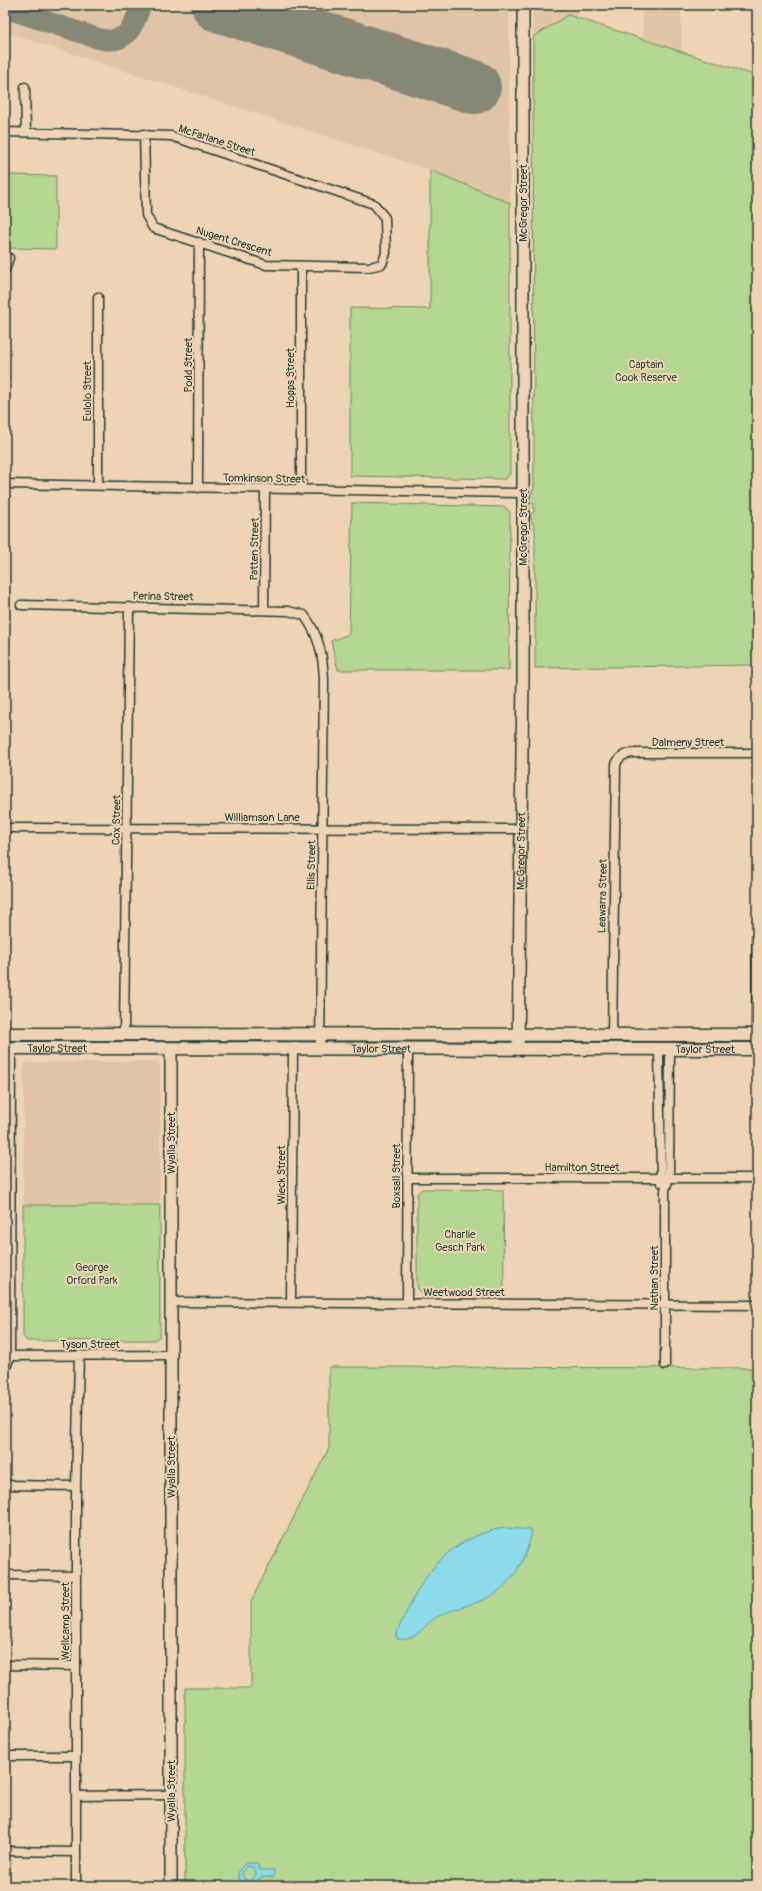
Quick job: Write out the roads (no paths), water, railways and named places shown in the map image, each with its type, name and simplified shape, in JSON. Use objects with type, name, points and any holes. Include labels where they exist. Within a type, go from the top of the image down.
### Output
[{"type":"main road","points":[[124,1033],[135,1038],[166,1040],[171,1048]]},
{"type":"main road","name":"Taylor Street","points":[[5,1034],[757,1035]]},
{"type":"main road","name":"Taylor Street","points":[[8,1048],[757,1050]]},
{"type":"street","name":"McGregor Street","points":[[518,1049],[523,679],[523,5]]},
{"type":"street","points":[[25,87],[26,132]]},
{"type":"street","name":"McFarlane Street","points":[[5,132],[144,134],[171,136],[374,204],[385,218]]},
{"type":"street","name":"Nugent Crescent","points":[[144,134],[146,215],[154,228],[266,265],[301,267],[369,267],[382,264],[386,254],[385,218]]},
{"type":"street","name":"Podd Street","points":[[198,488],[199,242]]},
{"type":"street","points":[[5,270],[9,258]]},
{"type":"street","name":"Hopps Street","points":[[301,267],[301,490]]},
{"type":"street","name":"Eulolo Street","points":[[98,297],[98,485]]},
{"type":"street","name":"Tomkinson Street","points":[[5,484],[522,493]]},
{"type":"street","name":"Patten Street","points":[[264,610],[265,489]]},
{"type":"street","name":"Perina Street","points":[[21,605],[264,610],[288,611],[304,615]]},
{"type":"street","name":"Cox Street","points":[[124,1033],[130,607]]},
{"type":"street","name":"Ellis Street","points":[[304,615],[315,630],[324,664],[320,1049]]},
{"type":"street","name":"Dalmeny Street","points":[[619,758],[625,754],[633,753],[757,753]]},
{"type":"street","name":"Leawarra Street","points":[[612,1035],[615,772],[616,764],[619,758]]},
{"type":"street","name":"Williamson Lane","points":[[5,828],[127,827],[520,829]]},
{"type":"street","points":[[757,922],[757,1050]]},
{"type":"street","points":[[5,1371],[10,1356],[8,1048]]},
{"type":"street","name":"Wyalla Street","points":[[171,1048],[171,1886]]},
{"type":"street","name":"Wieck Street","points":[[291,1302],[293,1048]]},
{"type":"street","name":"Boxsall Street","points":[[407,1303],[408,1049]]},
{"type":"street","name":"Nathan Street","points":[[665,1049],[665,1178],[662,1185],[665,1190],[665,1365]]},
{"type":"street","name":"Hamilton Street","points":[[407,1178],[757,1178]]},
{"type":"street","name":"Weetwood Street","points":[[171,1302],[757,1305]]},
{"type":"street","name":"Tyson Street","points":[[10,1356],[171,1355]]},
{"type":"street","name":"Wellcamp Street","points":[[76,1886],[76,1486],[79,1356]]},
{"type":"street","points":[[5,1486],[76,1486]]},
{"type":"street","points":[[5,1575],[76,1576]]},
{"type":"street","points":[[5,1665],[76,1666]]},
{"type":"street","points":[[5,1756],[75,1756]]},
{"type":"street","points":[[76,1796],[171,1795]]},
{"type":"street","points":[[5,1851],[75,1852]]},
{"type":"water","points":[[506,1528],[532,1530],[523,1559],[512,1577],[505,1585],[498,1592],[489,1597],[435,1618],[414,1636],[404,1639],[397,1639],[396,1634],[417,1592],[434,1567],[456,1547],[474,1537],[492,1530]]},
{"type":"water","points":[[257,1863],[260,1870],[274,1870],[274,1877],[262,1877],[253,1883],[245,1884],[239,1878],[239,1873],[240,1868],[246,1864]],"holes":[[[249,1866],[254,1868],[256,1873],[254,1878],[249,1881],[244,1879],[242,1874],[244,1869]]]},
{"type":"park label","name":"Captain Cook Reserve","points":[[646,370]]},
{"type":"park label","name":"Charlie Gesch Park","points":[[460,1240]]},
{"type":"park label","name":"George Orford Park","points":[[92,1273]]}]
